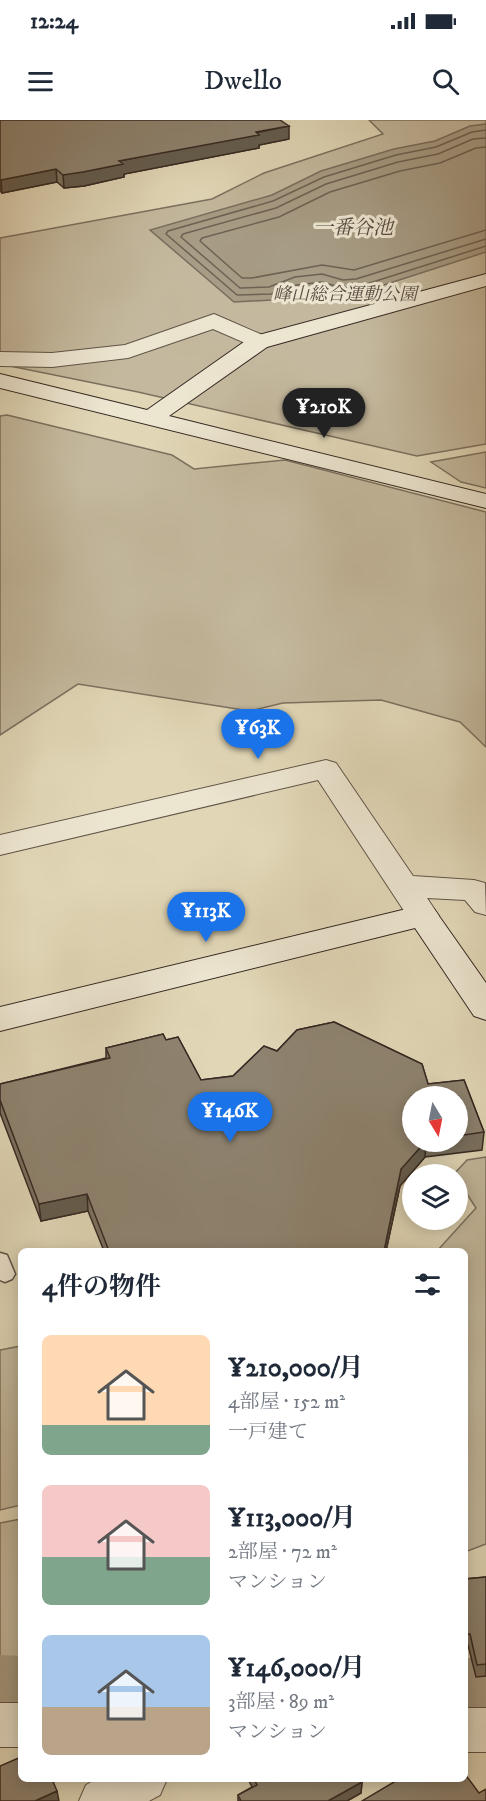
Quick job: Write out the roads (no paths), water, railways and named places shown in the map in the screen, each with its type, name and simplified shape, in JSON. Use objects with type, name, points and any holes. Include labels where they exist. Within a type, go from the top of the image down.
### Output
[{"type":"street","points":[[151,418],[259,342],[486,280]]},
{"type":"street","points":[[0,359],[52,360],[128,351],[214,321],[259,342]]},
{"type":"street","points":[[0,381],[486,501]]},
{"type":"street","points":[[0,845],[326,769],[486,1008]]},
{"type":"street","points":[[403,886],[474,890],[486,905]]},
{"type":"street","points":[[0,1019],[423,916]]},
{"type":"street","points":[[0,1725],[18,1725]]},
{"type":"street","points":[[468,1730],[486,1730]]},
{"type":"street","points":[[103,1801],[138,1782]]},
{"type":"water","name":"一番谷池","points":[[486,124],[486,252],[359,293],[341,294],[323,287],[299,290],[272,300],[234,302],[150,230],[272,195],[321,171],[394,149],[435,141],[470,126]]},
{"type":"waterway","points":[[0,1699],[18,1700]]},
{"type":"waterway","points":[[468,1702],[486,1702]]},
{"type":"park label","name":"峰山総合運動公園","points":[[345,295]]}]
